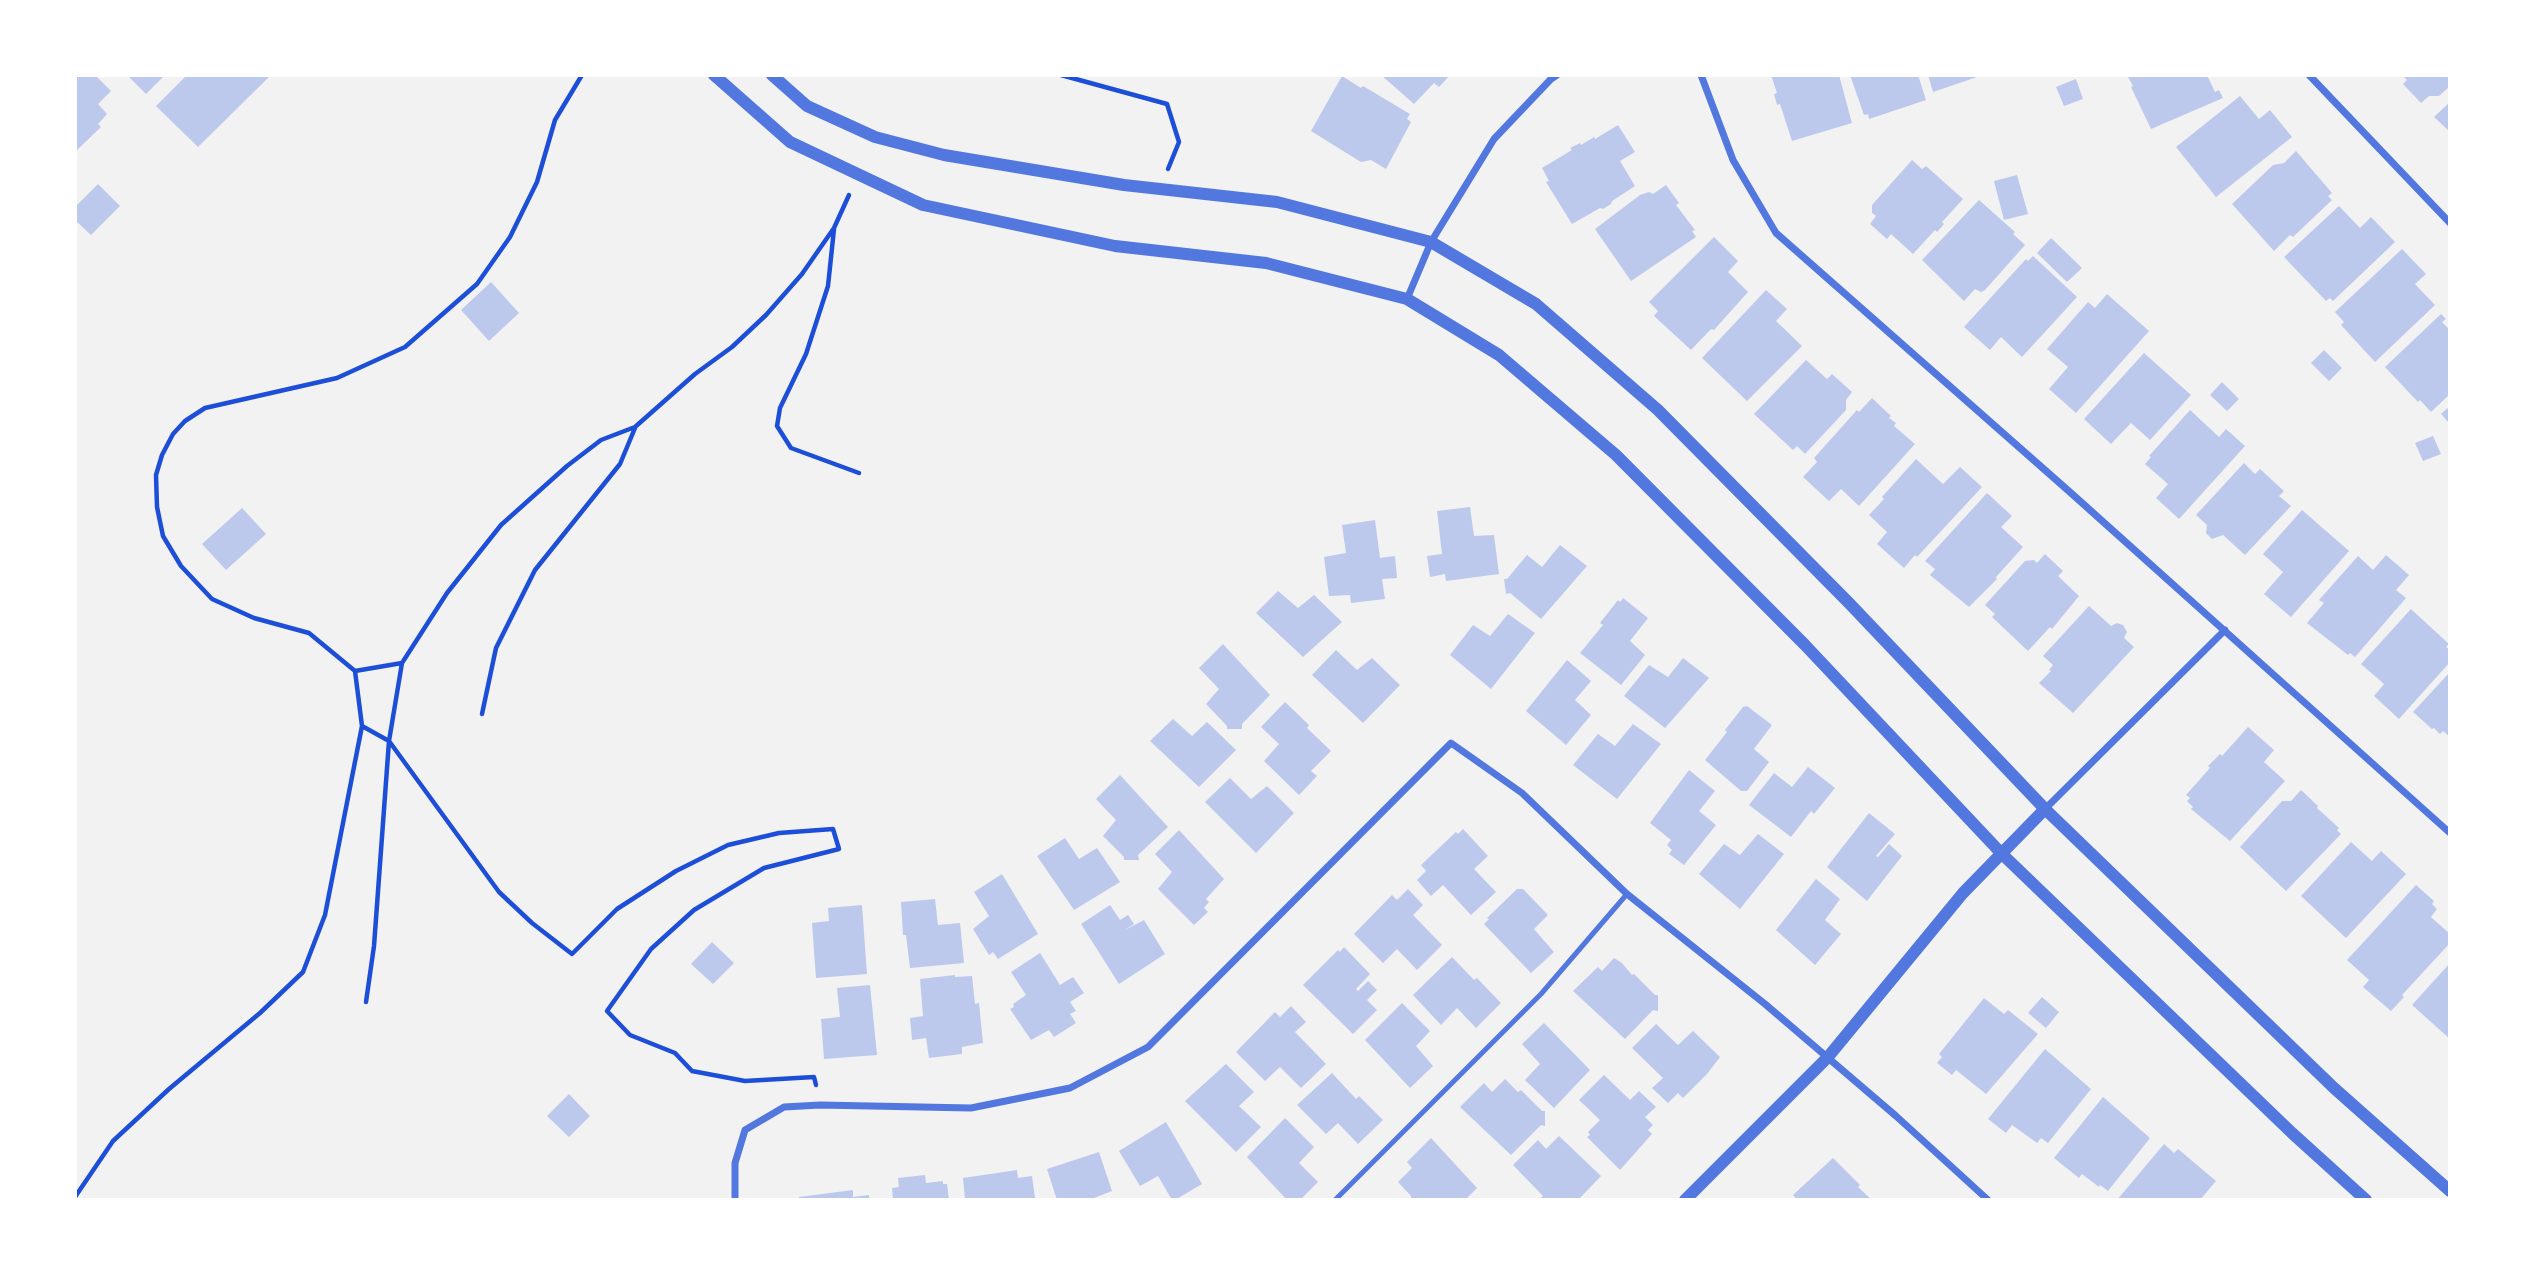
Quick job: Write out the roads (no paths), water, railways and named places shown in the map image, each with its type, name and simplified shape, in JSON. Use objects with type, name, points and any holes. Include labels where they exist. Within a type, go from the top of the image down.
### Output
[{"type":"street","points":[[714,75],[790,142],[923,205],[1115,246],[1266,263],[1406,299],[1499,355],[1616,455],[1804,645],[2001,853],[2281,1123],[2366,1200]]},
{"type":"street","points":[[772,75],[807,106],[874,137],[944,155],[1160,189],[1277,202],[1431,242],[1535,304],[1658,410],[1849,603],[2045,809],[2334,1088],[2450,1191]]},
{"type":"street","points":[[1406,299],[1431,242],[1494,139],[1557,75]]},
{"type":"street","points":[[1702,75],[1733,160],[1776,233],[2450,833]]},
{"type":"street","points":[[2308,75],[2450,223]]},
{"type":"street","points":[[1685,1200],[1828,1057],[1963,893],[2225,630]]},
{"type":"street","points":[[735,1200],[735,1163],[745,1130],[784,1107],[820,1105],[971,1108],[1070,1088],[1148,1047],[1451,743],[1522,793],[1627,894],[1828,1057],[1988,1200]]},
{"type":"lane","points":[[1335,1200],[1541,994],[1627,894]]}]
